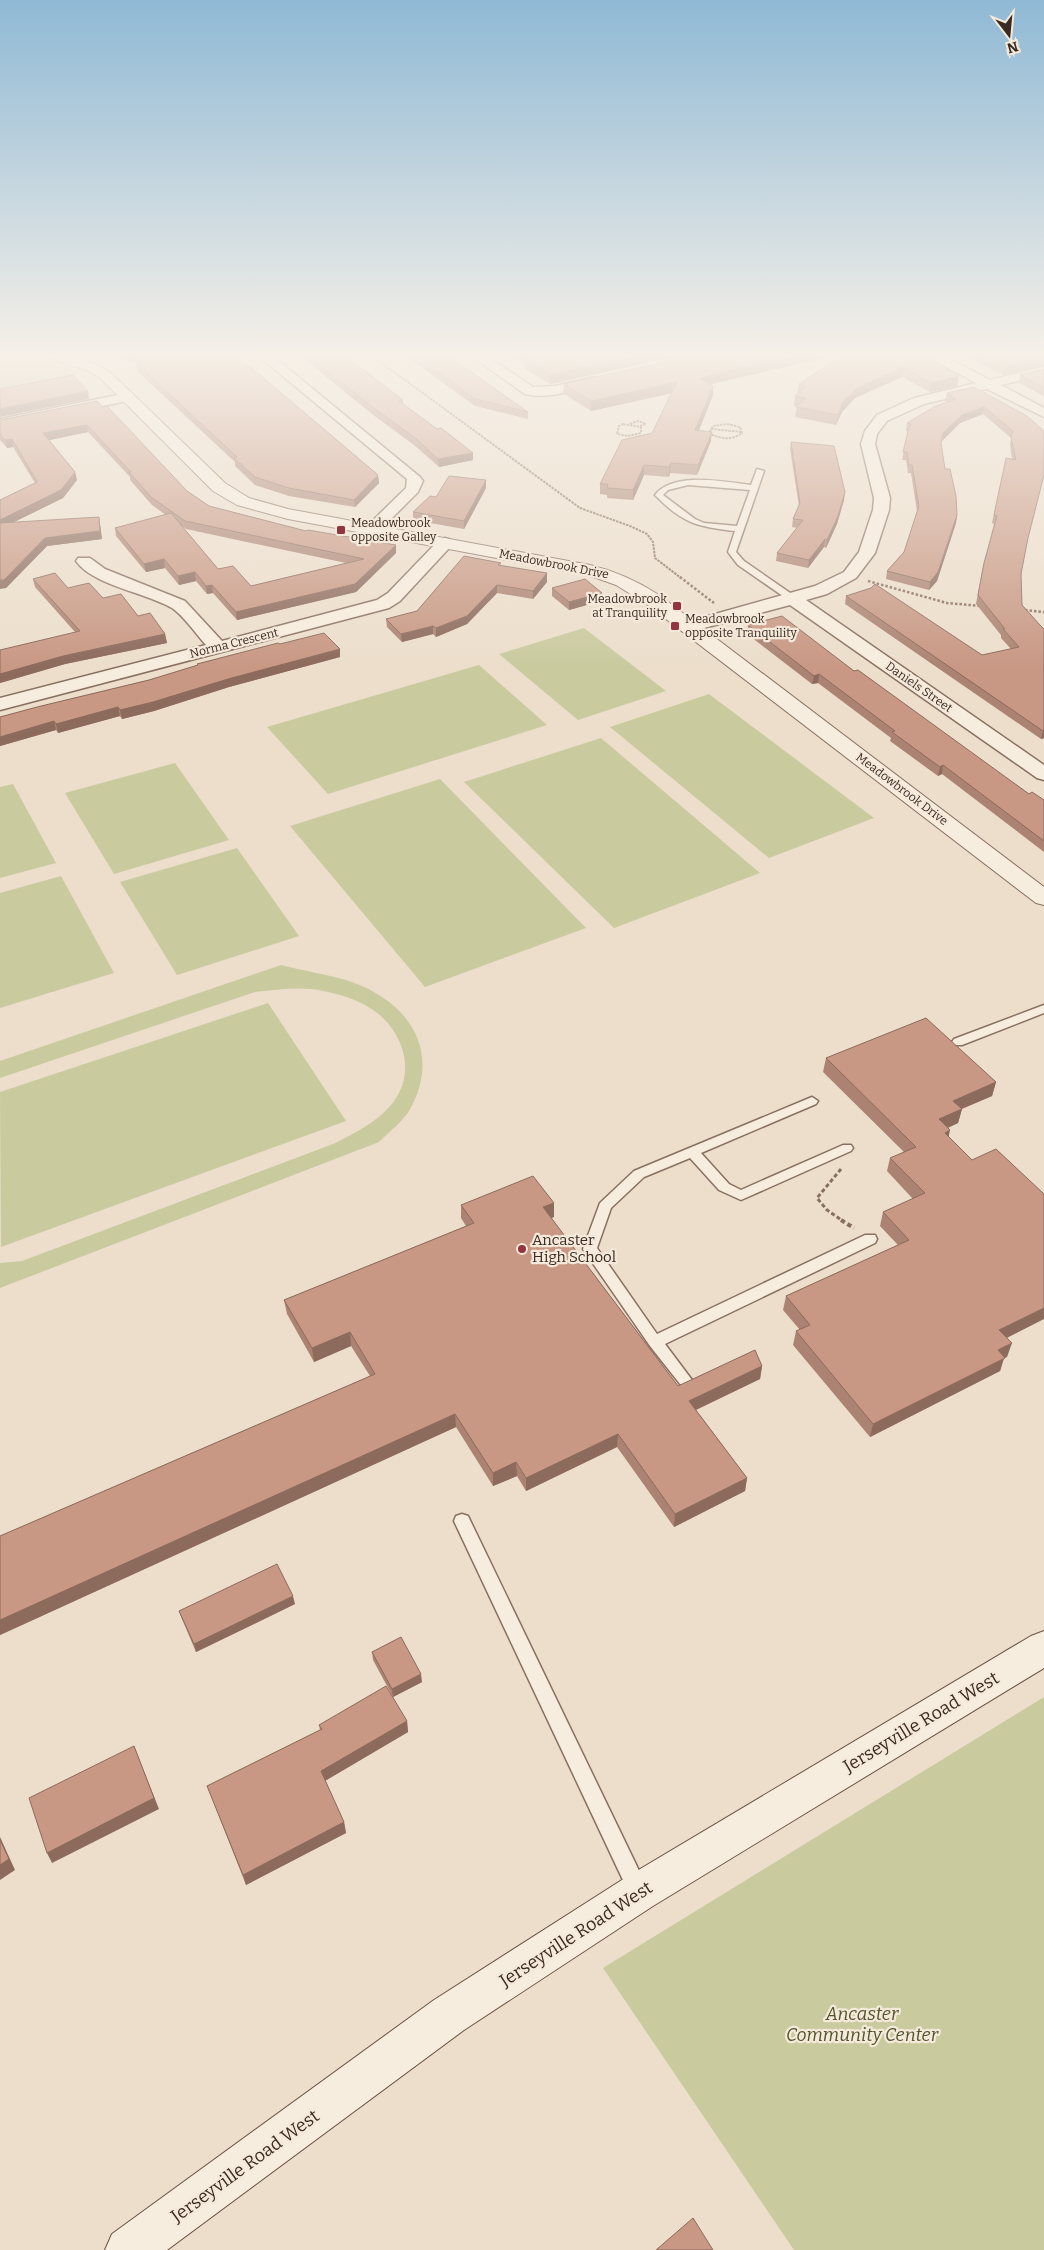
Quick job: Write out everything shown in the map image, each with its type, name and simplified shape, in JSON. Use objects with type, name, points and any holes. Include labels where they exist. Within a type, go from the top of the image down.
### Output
[{"type":"street","name":"Meadowbrook Drive","points":[[189,458],[232,497],[270,510],[590,570],[614,577],[639,589],[1044,898]]},
{"type":"street","points":[[371,530],[413,489],[415,481],[413,477],[390,458]]},
{"type":"street","points":[[689,627],[793,600],[821,590],[850,575],[867,553],[882,504],[871,458]]},
{"type":"street","name":"Norma Crescent","points":[[0,704],[383,604],[394,597],[445,543]]},
{"type":"street","points":[[84,561],[99,572],[179,604],[218,647]]},
{"type":"street","name":"Daniels Street","points":[[793,600],[1044,774]]},
{"type":"street","name":"Jerseyville Road West","points":[[128,2250],[264,2153],[449,2015],[639,1892],[1044,1648]]},
{"type":"lane","points":[[760,471],[732,552],[741,563],[793,600]]},
{"type":"lane","points":[[740,529],[703,525],[692,521],[659,495],[661,490],[670,485],[690,483],[754,488]]},
{"type":"lane","points":[[958,1042],[1044,1008]]},
{"type":"lane","points":[[685,1380],[655,1342],[590,1249],[605,1206],[639,1174],[812,1100]]},
{"type":"lane","points":[[692,1152],[724,1188],[741,1195],[847,1148]]},
{"type":"lane","points":[[655,1342],[870,1239]]},
{"type":"lane","points":[[462,1521],[639,1892]]},
{"type":"path","points":[[512,458],[580,508],[591,514],[644,532],[652,539],[655,546],[653,552],[655,558],[721,608]]},
{"type":"path","points":[[865,580],[947,604],[986,607]]},
{"type":"path","points":[[1025,610],[1044,612]]},
{"type":"path","points":[[847,1162],[817,1198],[827,1210],[870,1239]]},
{"type":"green space","points":[[584,628],[666,691],[578,720],[499,654]]},
{"type":"green space","points":[[479,665],[547,725],[328,794],[267,727]]},
{"type":"green space","points":[[709,694],[874,818],[769,858],[610,727]]},
{"type":"green space","points":[[601,738],[760,873],[614,928],[464,782]]},
{"type":"green space","points":[[175,763],[229,840],[114,874],[65,793]]},
{"type":"green space","points":[[440,779],[586,928],[425,987],[290,826]]},
{"type":"green space","points":[[13,784],[56,863],[0,878],[0,787]]},
{"type":"green space","points":[[237,848],[299,936],[177,975],[120,882]]},
{"type":"green space","points":[[61,876],[114,973],[0,1008],[0,893]]},
{"type":"green space","points":[[281,965],[349,981],[370,990],[388,1001],[403,1015],[414,1031],[421,1049],[422,1069],[419,1089],[409,1111],[403,1119],[379,1142],[0,1288],[0,1263],[22,1261],[333,1144],[370,1123],[387,1110],[399,1093],[405,1069],[401,1045],[396,1034],[380,1015],[353,999],[323,991],[306,989],[255,992],[0,1078],[0,1061]]},
{"type":"green space","points":[[268,1003],[346,1121],[1,1247],[0,1092]]},
{"type":"green space","name":"Ancaster Community Center","points":[[1044,1697],[1044,2250],[794,2250],[603,1968]]},
{"type":"building","points":[[23,458],[64,458],[75,472],[61,490],[0,520],[0,500],[37,482]]},
{"type":"building","points":[[118,458],[156,458],[187,491],[209,506],[306,531],[396,545],[355,584],[236,612],[212,585],[206,586],[195,572],[178,576],[164,559],[144,564],[115,528],[171,513],[218,569],[233,566],[251,586],[364,559],[185,521],[151,497],[129,472],[131,472]]},
{"type":"building","points":[[234,458],[358,458],[378,475],[354,500],[289,488],[255,477]]},
{"type":"building","points":[[613,458],[701,458],[698,465],[671,463],[669,467],[644,465],[633,490],[607,488],[608,484],[600,484]]},
{"type":"building","points":[[793,458],[837,458],[845,492],[838,516],[827,540],[825,539],[809,560],[777,553],[803,520],[793,519],[800,503]]},
{"type":"building","points":[[908,458],[943,458],[945,469],[950,469],[956,496],[957,515],[938,572],[930,582],[887,571],[904,552],[919,506],[912,465],[909,465]]},
{"type":"building","points":[[1006,458],[1016,460],[1016,458],[1044,458],[1044,475],[1021,574],[1022,605],[1044,629],[1043,731],[846,596],[871,588],[875,584],[982,655],[1019,647],[978,595],[984,563],[997,516],[994,515]]},
{"type":"building","points":[[449,476],[486,480],[464,521],[413,512],[430,496],[436,497]]},
{"type":"building","points":[[99,517],[100,531],[45,538],[4,580],[0,580],[0,523]]},
{"type":"building","points":[[464,556],[501,563],[498,565],[547,573],[533,591],[497,585],[467,616],[436,628],[433,626],[401,634],[386,619],[417,611]]},
{"type":"building","points":[[55,573],[68,588],[89,583],[103,598],[121,594],[138,616],[150,613],[165,634],[63,656],[0,674],[0,650],[80,631],[33,579]]},
{"type":"building","points":[[585,579],[602,593],[569,602],[552,588]]},
{"type":"building","points":[[782,616],[854,671],[858,670],[1029,794],[1032,792],[1044,800],[1044,841],[943,765],[940,767],[892,732],[895,731],[819,674],[814,676],[748,625]]},
{"type":"building","points":[[324,633],[340,649],[228,679],[153,702],[120,710],[118,707],[56,724],[54,721],[0,737],[0,717],[149,680],[197,664],[278,643]]},
{"type":"building","points":[[926,1018],[996,1082],[953,1101],[962,1109],[939,1119],[950,1130],[945,1133],[972,1160],[996,1149],[1044,1194],[1044,1308],[999,1330],[1012,1343],[998,1350],[1005,1358],[873,1424],[796,1331],[810,1325],[786,1296],[909,1240],[883,1212],[925,1193],[890,1158],[916,1147],[826,1058]]},
{"type":"building","points":[[533,1176],[554,1203],[543,1207],[678,1386],[755,1350],[762,1366],[689,1401],[747,1478],[675,1514],[618,1434],[526,1478],[516,1462],[493,1473],[455,1414],[0,1620],[0,1536],[375,1374],[350,1332],[312,1348],[284,1300],[474,1223],[461,1205]]},
{"type":"building","points":[[277,1564],[293,1596],[194,1644],[179,1611]]},
{"type":"building","points":[[401,1637],[421,1674],[392,1689],[372,1652]]},
{"type":"building","points":[[386,1686],[407,1721],[321,1771],[344,1822],[243,1875],[207,1786],[322,1729],[319,1725]]},
{"type":"building","points":[[134,1746],[154,1798],[47,1853],[29,1798]]},
{"type":"building","points":[[0,1840],[9,1859],[0,1865]]},
{"type":"building","points":[[693,2218],[713,2250],[656,2250]]},
{"type":"place","name":"Meadowbrook opposite Galley","points":[[341,530]]},
{"type":"place","name":"Meadowbrook at Tranquility","points":[[677,606]]},
{"type":"place","name":"Meadowbrook opposite Tranquility","points":[[675,626]]},
{"type":"place","name":"Ancaster High School","points":[[522,1249]]}]
